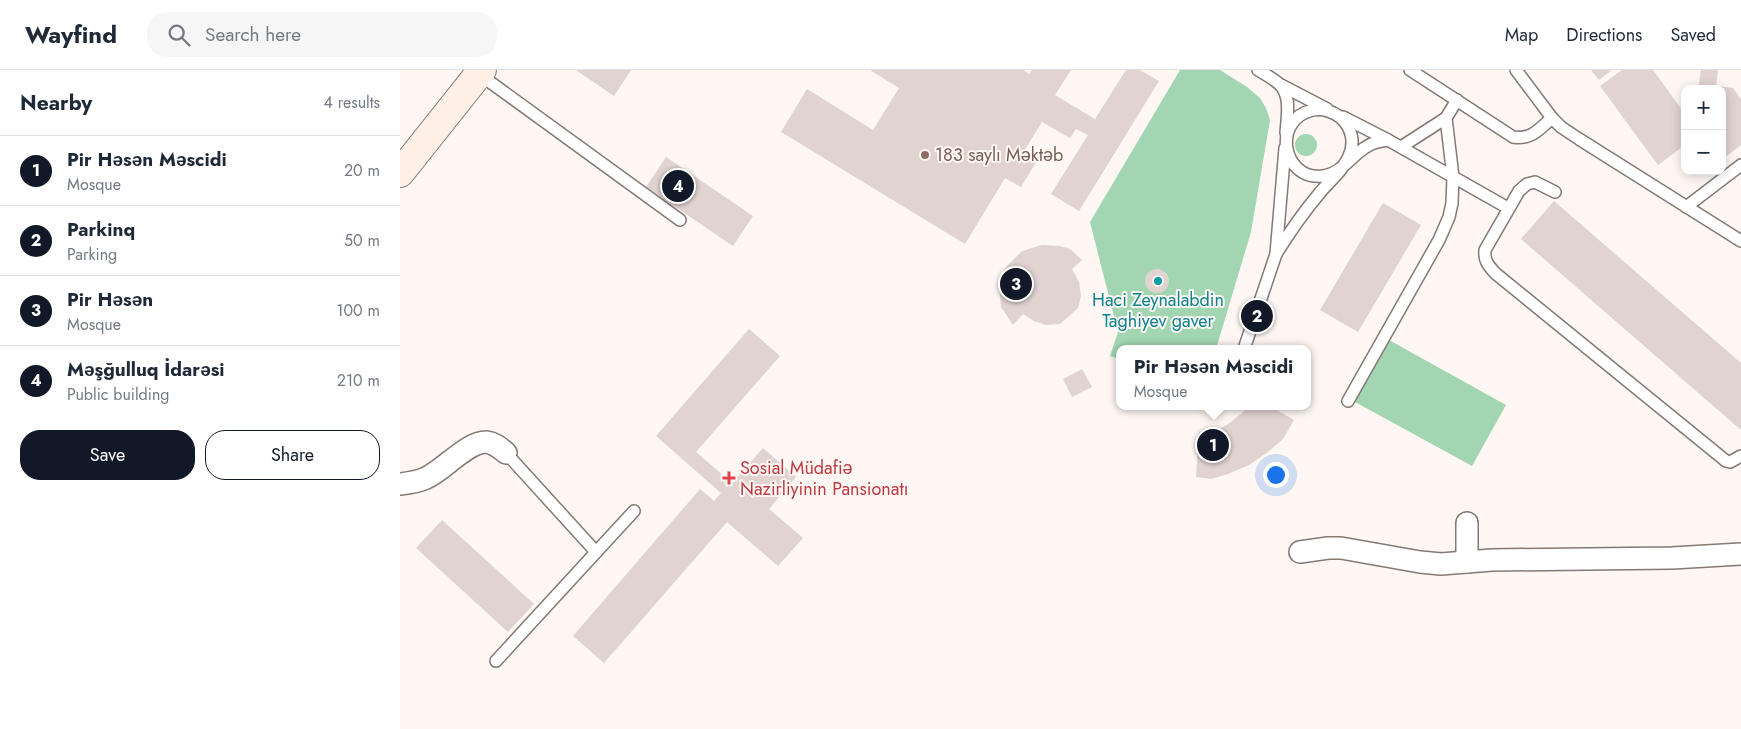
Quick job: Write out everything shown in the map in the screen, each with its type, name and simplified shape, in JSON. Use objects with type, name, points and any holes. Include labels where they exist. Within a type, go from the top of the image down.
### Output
[{"type":"street","points":[[402,166],[481,72]]},
{"type":"street","points":[[400,484],[416,482],[428,477],[472,447],[484,442],[493,443],[506,453]]},
{"type":"street","points":[[1467,523],[1467,562]]},
{"type":"street","points":[[1300,552],[1341,548],[1440,564],[1492,560],[1672,558],[1741,554]]},
{"type":"lane","points":[[1258,70],[1337,115],[1346,122],[1351,133],[1350,156],[1344,166],[1323,176],[1311,176],[1301,171],[1292,163],[1287,153],[1286,141],[1288,130],[1294,120],[1304,113],[1326,110],[1337,115],[1388,140],[1508,208]]},
{"type":"lane","points":[[1410,70],[1513,137],[1528,137],[1552,118]]},
{"type":"lane","points":[[1516,70],[1552,118],[1561,126],[1741,241]]},
{"type":"lane","points":[[481,72],[680,220]]},
{"type":"lane","points":[[1245,345],[1276,254],[1286,141],[1287,101],[1285,91],[1280,84]]},
{"type":"lane","points":[[1401,147],[1446,118],[1457,100]]},
{"type":"lane","points":[[1348,401],[1439,240],[1449,218],[1452,203],[1453,177],[1446,118]]},
{"type":"lane","points":[[1276,254],[1308,207],[1344,166],[1365,148],[1376,142],[1388,140]]},
{"type":"lane","points":[[1686,206],[1741,164]]},
{"type":"lane","points":[[1555,192],[1535,182],[1527,184],[1519,191],[1485,250],[1484,258],[1495,273],[1726,461],[1730,462],[1741,456]]},
{"type":"lane","points":[[506,453],[596,552]]},
{"type":"lane","points":[[496,661],[634,511]]},
{"type":"green space","points":[[1180,70],[1220,70],[1247,87],[1260,98],[1270,120],[1251,232],[1217,345],[1116,345],[1116,358],[1110,356],[1118,332],[1090,222]]},
{"type":"green space","points":[[1302,134],[1310,134],[1317,141],[1317,149],[1310,156],[1302,156],[1295,149],[1295,141]]},
{"type":"green space","points":[[1389,340],[1506,405],[1472,466],[1355,402]]},
{"type":"building","points":[[576,70],[631,70],[614,96]]},
{"type":"building","name":"183 saylı Məktəb","points":[[870,70],[1023,70],[1029,74],[1032,70],[1071,70],[1055,95],[1095,119],[1126,70],[1140,70],[1159,81],[1079,211],[1051,194],[1088,135],[1076,129],[1070,138],[1042,122],[1024,151],[1038,159],[1021,187],[1005,178],[965,244],[781,132],[807,89],[873,130],[899,88]]},
{"type":"building","points":[[1591,70],[1612,70],[1599,80]]},
{"type":"building","points":[[1622,70],[1653,70],[1681,108],[1681,148],[1658,165],[1600,86]]},
{"type":"building","points":[[1701,70],[1718,70],[1716,85],[1699,85]]},
{"type":"building","points":[[1726,87],[1733,88],[1741,99],[1741,145],[1726,156]]},
{"type":"building","points":[[666,157],[753,216],[733,246],[646,187]]},
{"type":"building","points":[[1554,201],[1741,363],[1741,430],[1521,239]]},
{"type":"building","points":[[1383,203],[1421,225],[1358,332],[1320,310]]},
{"type":"building","points":[[1042,245],[1060,246],[1070,249],[1082,260],[1072,269],[1079,282],[1081,296],[1078,308],[1060,324],[1046,325],[1034,321],[1023,314],[1013,325],[1001,307],[999,286],[1007,266],[1022,251]]},
{"type":"building","points":[[1157,269],[1162,270],[1168,276],[1168,286],[1162,292],[1157,293],[1152,292],[1146,286],[1145,281],[1146,276],[1152,270]]},
{"type":"building","points":[[749,329],[780,356],[696,452],[732,483],[763,448],[796,477],[769,509],[803,538],[778,566],[727,522],[604,663],[573,636],[700,489],[714,501],[721,493],[656,436]]},
{"type":"building","points":[[1082,369],[1092,387],[1072,397],[1063,379]]},
{"type":"building","points":[[1244,410],[1277,410],[1294,420],[1283,439],[1249,465],[1211,479],[1196,477],[1199,432],[1216,431]]},
{"type":"building","points":[[442,520],[534,604],[508,632],[416,548]]},
{"type":"place","name":"183 saylı Məktəb","points":[[925,155]]},
{"type":"place","name":"Məşğulluq İdarəsi","points":[[678,186]]},
{"type":"place","name":"Haci Zeynalabdin Taghiyev gaver","points":[[1158,281]]},
{"type":"place","name":"Pir Həsən","points":[[1016,284]]},
{"type":"place","name":"Parkinq","points":[[1257,316]]},
{"type":"place","name":"Pir Həsən Məscidi","points":[[1213,445]]},
{"type":"place","name":"Sosial Müdafiə Nazirliyinin Pansionatı","points":[[729,478]]}]
